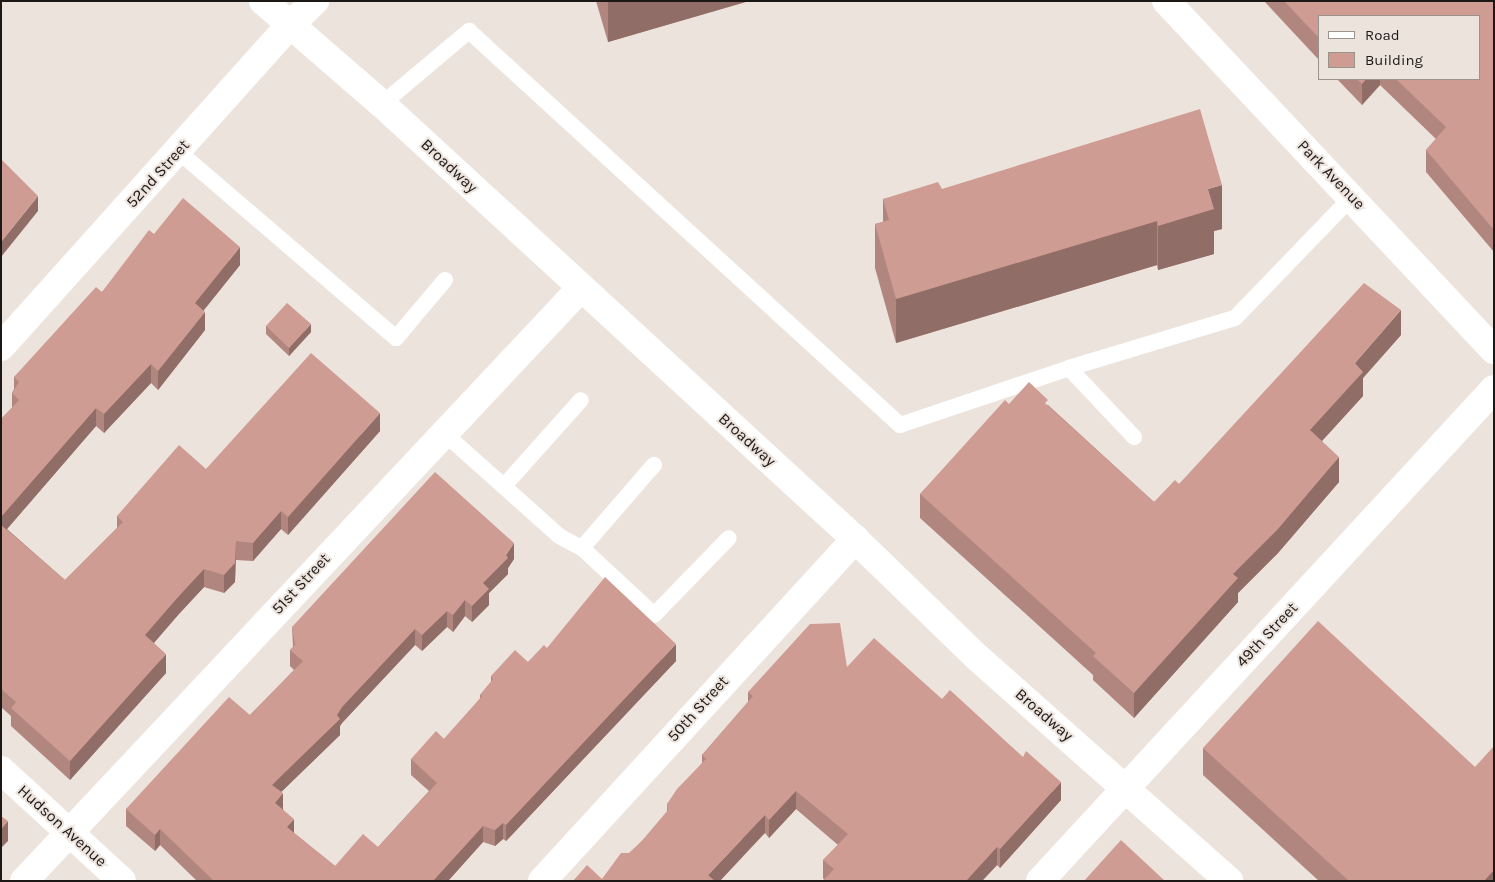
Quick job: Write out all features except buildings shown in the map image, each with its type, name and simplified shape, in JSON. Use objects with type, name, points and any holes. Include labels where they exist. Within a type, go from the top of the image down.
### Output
[{"type":"street","name":"Broadway","points":[[263,1],[382,104],[580,289],[855,539],[978,658],[1126,786],[1229,881]]},
{"type":"street","name":"52nd Street","points":[[1,347],[290,25],[316,1]]},
{"type":"street","name":"Park Avenue","points":[[1169,2],[1494,350]]},
{"type":"street","name":"51st Street","points":[[24,881],[580,289]]},
{"type":"street","name":"49th Street","points":[[1040,881],[1494,389]]},
{"type":"street","name":"50th Street","points":[[542,881],[855,539]]},
{"type":"street","name":"Hudson Avenue","points":[[1,770],[122,881]]},
{"type":"lane","points":[[382,104],[469,31],[900,425],[1069,368],[1236,318],[1352,197]]},
{"type":"lane","points":[[178,152],[396,338],[445,280]]},
{"type":"lane","points":[[1069,368],[1134,437]]},
{"type":"lane","points":[[504,486],[581,400]]},
{"type":"lane","points":[[444,433],[559,536],[582,548],[654,614],[729,538]]},
{"type":"lane","points":[[582,548],[654,465]]}]
